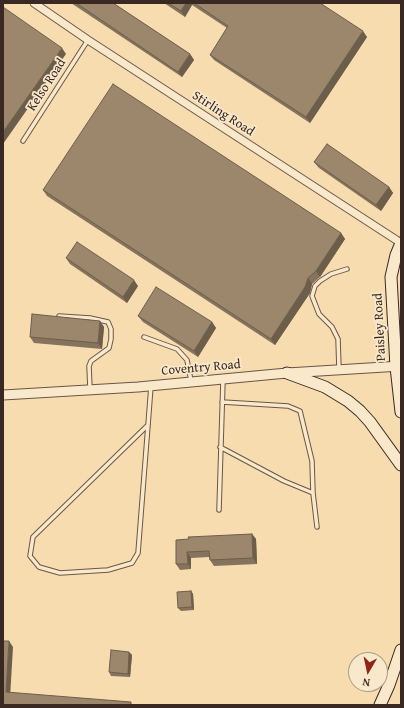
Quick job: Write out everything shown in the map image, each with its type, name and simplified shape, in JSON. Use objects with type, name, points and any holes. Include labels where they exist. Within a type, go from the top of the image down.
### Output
[{"type":"main road","name":"Paisley Road","points":[[401,243],[396,255],[391,277],[399,367],[401,412]]},
{"type":"main road","points":[[287,373],[325,387],[348,401],[370,422],[401,465]]},
{"type":"main road","points":[[380,705],[389,686],[401,650]]},
{"type":"street","name":"Stirling Road","points":[[34,3],[88,40],[401,243]]},
{"type":"street","name":"Coventry Road","points":[[3,395],[90,390],[287,373],[399,367]]},
{"type":"lane","name":"Kelso Road","points":[[23,141],[88,40]]},
{"type":"lane","points":[[339,370],[338,339],[332,327],[319,314],[312,296],[315,286],[320,281],[331,274],[348,269]]},
{"type":"lane","points":[[59,316],[90,318],[108,322],[111,329],[109,348],[94,358],[89,366],[90,390]]},
{"type":"lane","points":[[144,338],[177,349],[187,360],[191,382]]},
{"type":"lane","points":[[219,510],[223,379]]},
{"type":"lane","points":[[148,425],[34,537],[30,556],[40,566],[60,573],[108,570],[132,564],[138,553],[148,425],[151,385]]},
{"type":"lane","points":[[222,402],[288,406],[300,411],[312,461],[312,493],[317,527]]},
{"type":"lane","points":[[220,448],[284,482],[312,493]]},
{"type":"building","points":[[76,3],[113,3],[190,54],[178,72]]},
{"type":"building","points":[[168,3],[186,3],[181,11]]},
{"type":"building","points":[[194,3],[320,3],[363,31],[306,117],[210,55],[228,26]]},
{"type":"building","points":[[3,7],[62,48],[3,132]]},
{"type":"building","points":[[113,84],[341,233],[316,271],[308,278],[305,287],[271,339],[43,190]]},
{"type":"building","points":[[327,144],[389,187],[376,205],[314,162]]},
{"type":"building","points":[[77,242],[134,280],[123,297],[66,258]]},
{"type":"building","points":[[156,287],[212,322],[194,351],[138,316]]},
{"type":"building","points":[[32,314],[100,321],[98,343],[30,337]]},
{"type":"building","points":[[252,534],[253,558],[210,560],[209,551],[187,552],[188,564],[176,564],[176,540],[189,539],[188,537]]},
{"type":"building","points":[[191,591],[192,607],[178,608],[177,592]]},
{"type":"building","points":[[3,641],[9,641],[6,692],[131,702],[131,705],[3,705]]},
{"type":"building","points":[[111,650],[129,652],[128,674],[109,672]]}]
